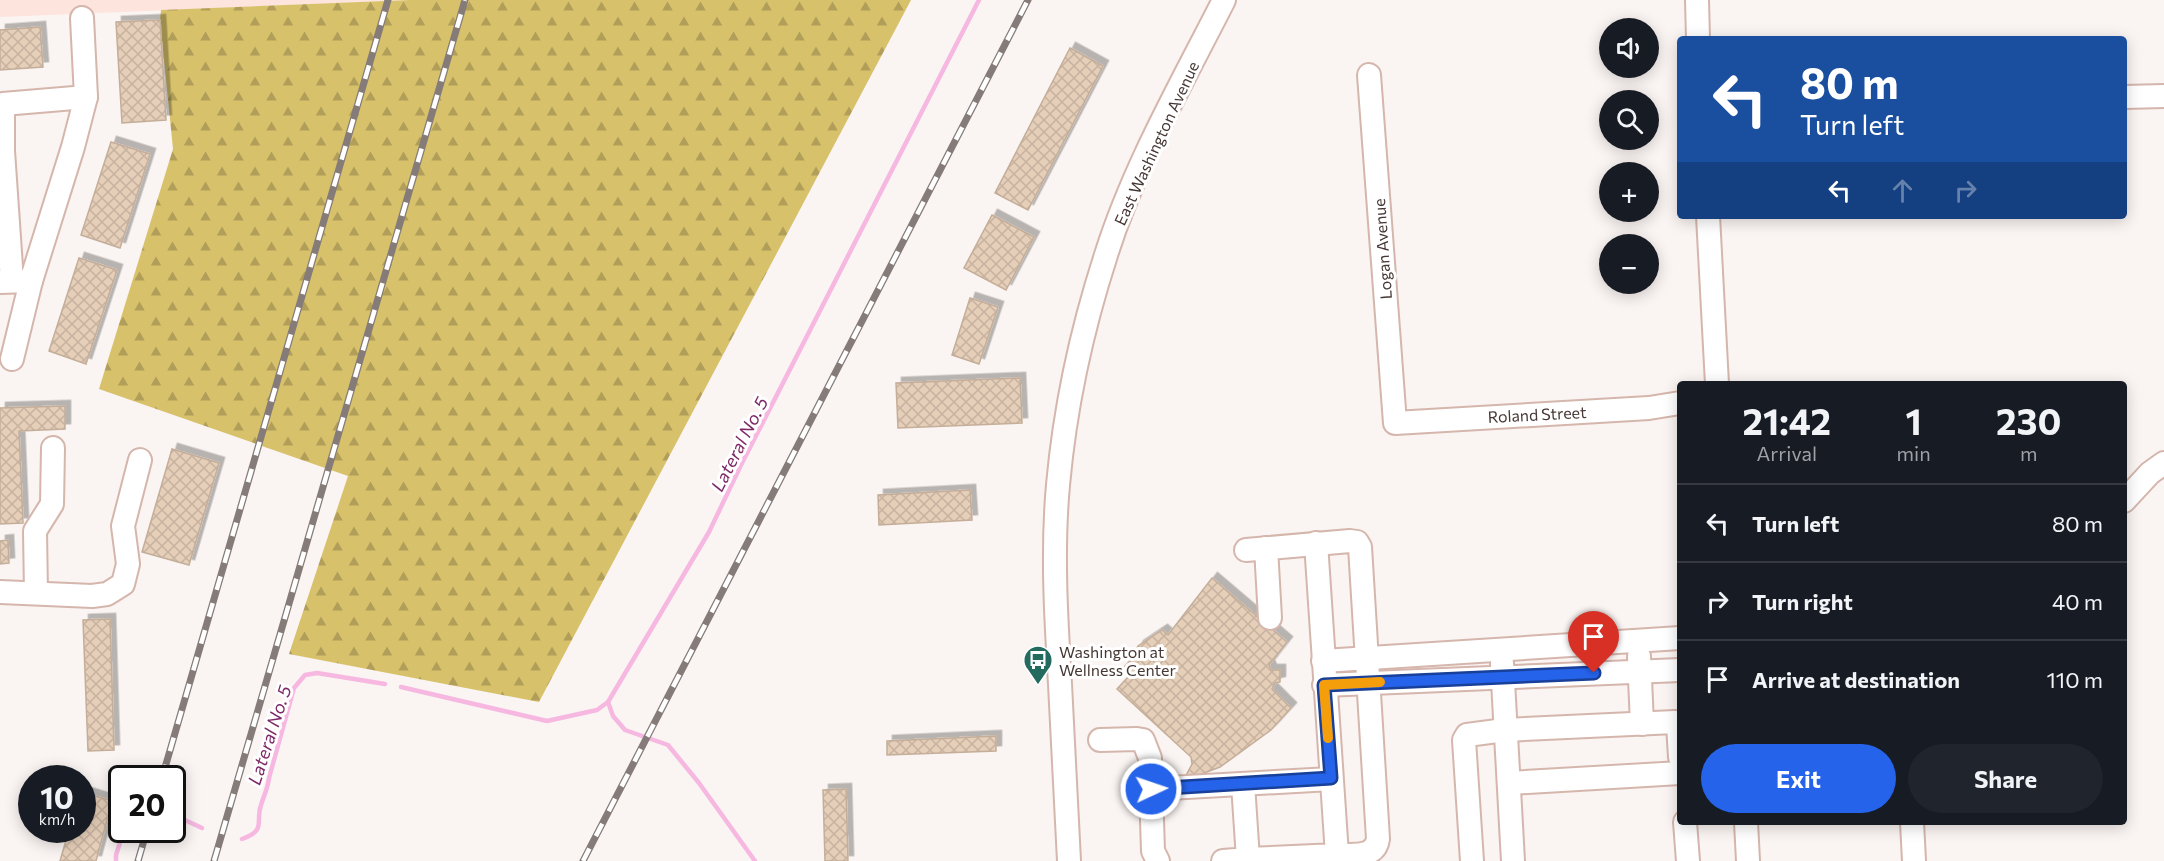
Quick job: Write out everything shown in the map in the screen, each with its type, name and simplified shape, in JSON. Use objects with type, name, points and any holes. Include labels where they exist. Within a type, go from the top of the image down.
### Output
[{"type":"street","name":"East Washington Avenue","points":[[1069,861],[1056,622],[1056,541],[1058,485],[1073,382],[1085,327],[1106,254],[1128,195],[1224,0]]},
{"type":"street","points":[[1697,0],[1698,36]]},
{"type":"street","points":[[14,282],[73,147],[86,97],[82,18]]},
{"type":"street","name":"Logan Avenue","points":[[1370,75],[1395,423]]},
{"type":"street","points":[[2127,97],[2164,96]]},
{"type":"street","points":[[12,359],[14,282],[3,151],[3,104],[86,97]]},
{"type":"street","points":[[1708,219],[1717,381]]},
{"type":"street","name":"Roland Street","points":[[1395,423],[1649,408],[1677,403]]},
{"type":"street","points":[[36,593],[35,531],[52,504],[53,448]]},
{"type":"street","points":[[0,592],[92,596],[106,594],[123,584],[128,564],[123,526],[140,460]]},
{"type":"street","points":[[2127,497],[2150,473],[2164,464]]},
{"type":"street","points":[[1223,861],[1366,854],[1377,847],[1369,683],[1360,547],[1357,542],[1316,543],[1256,549],[1270,618]]},
{"type":"street","points":[[1316,543],[1337,855]]},
{"type":"street","points":[[1323,661],[1677,638]]},
{"type":"street","points":[[1639,641],[1642,724]]},
{"type":"street","points":[[1501,649],[1513,861]]},
{"type":"street","points":[[1452,652],[1454,679]]},
{"type":"street","points":[[1324,685],[1677,670]]},
{"type":"street","points":[[1472,861],[1464,740],[1467,735],[1505,730],[1674,722],[1677,724]]},
{"type":"street","points":[[1100,740],[1137,739],[1143,741],[1150,758],[1153,851],[1158,861]]},
{"type":"street","points":[[1509,783],[1677,773]]},
{"type":"street","points":[[1151,789],[1331,778]]},
{"type":"street","points":[[1243,784],[1248,860]]},
{"type":"street","points":[[1685,825],[1688,861]]},
{"type":"street","points":[[1746,825],[1748,861]]},
{"type":"street","points":[[1912,825],[1914,861]]},
{"type":"shaded area","points":[[0,0],[410,0],[0,17]]},
{"type":"green space","points":[[410,0],[911,0],[539,702],[289,654],[348,476],[99,389],[173,149],[160,20],[161,10]]},
{"type":"building","points":[[160,20],[166,120],[122,123],[116,22]]},
{"type":"building","points":[[40,27],[43,67],[0,70],[0,30]]},
{"type":"building","points":[[1070,48],[1103,66],[1028,210],[995,193]]},
{"type":"building","points":[[111,142],[150,154],[120,248],[81,235]]},
{"type":"building","points":[[992,215],[1034,237],[1006,290],[964,268]]},
{"type":"building","points":[[79,258],[117,270],[86,364],[49,351]]},
{"type":"building","points":[[970,298],[998,307],[979,364],[952,355]]},
{"type":"building","points":[[1020,378],[1022,423],[898,428],[896,383]]},
{"type":"building","points":[[65,406],[65,429],[19,431],[23,523],[0,524],[0,408]]},
{"type":"building","points":[[172,449],[219,463],[189,565],[142,552]]},
{"type":"building","points":[[970,490],[972,520],[879,525],[878,495]]},
{"type":"building","points":[[8,540],[9,563],[0,564],[0,541]]},
{"type":"building","points":[[1212,578],[1287,642],[1269,665],[1271,670],[1280,670],[1280,682],[1275,683],[1272,689],[1291,708],[1271,730],[1220,767],[1183,781],[1192,764],[1191,757],[1117,689],[1130,675],[1123,668],[1132,659],[1138,646],[1162,630],[1168,635]]},
{"type":"building","points":[[110,619],[114,750],[88,751],[83,620]]},
{"type":"building","points":[[996,736],[996,751],[887,755],[887,741]]},
{"type":"building","points":[[846,789],[848,861],[825,861],[823,790]]},
{"type":"building","points":[[96,796],[108,800],[108,816],[96,861],[60,861],[65,843],[96,843]]},
{"type":"waterway","name":"Lateral No. 5","points":[[401,687],[547,721],[597,710],[608,702],[709,532],[979,0]]},
{"type":"waterway","name":"Lateral No. 5","points":[[242,839],[255,832],[259,825],[259,811],[294,688],[305,675],[317,673],[385,684]]},
{"type":"waterway","points":[[608,702],[613,716],[625,730],[668,745],[699,783],[755,861]]},
{"type":"waterway","name":"Lateral No. 5","points":[[186,821],[202,828]]},
{"type":"waterway","name":"Lateral No. 5","points":[[116,861],[120,843]]},
{"type":"railway","points":[[166,765],[388,0]]},
{"type":"railway","points":[[214,861],[465,0]]},
{"type":"railway","points":[[583,861],[1028,0]]},
{"type":"railway","points":[[138,861],[143,843]]},
{"type":"slow traffic","points":[[1328,738],[1324,685],[1380,682]]},
{"type":"place","name":"Washington at Wellness Center","points":[[1038,686]]},
{"type":"route","points":[[1151,789],[1331,778],[1324,685],[1594,673]]}]
